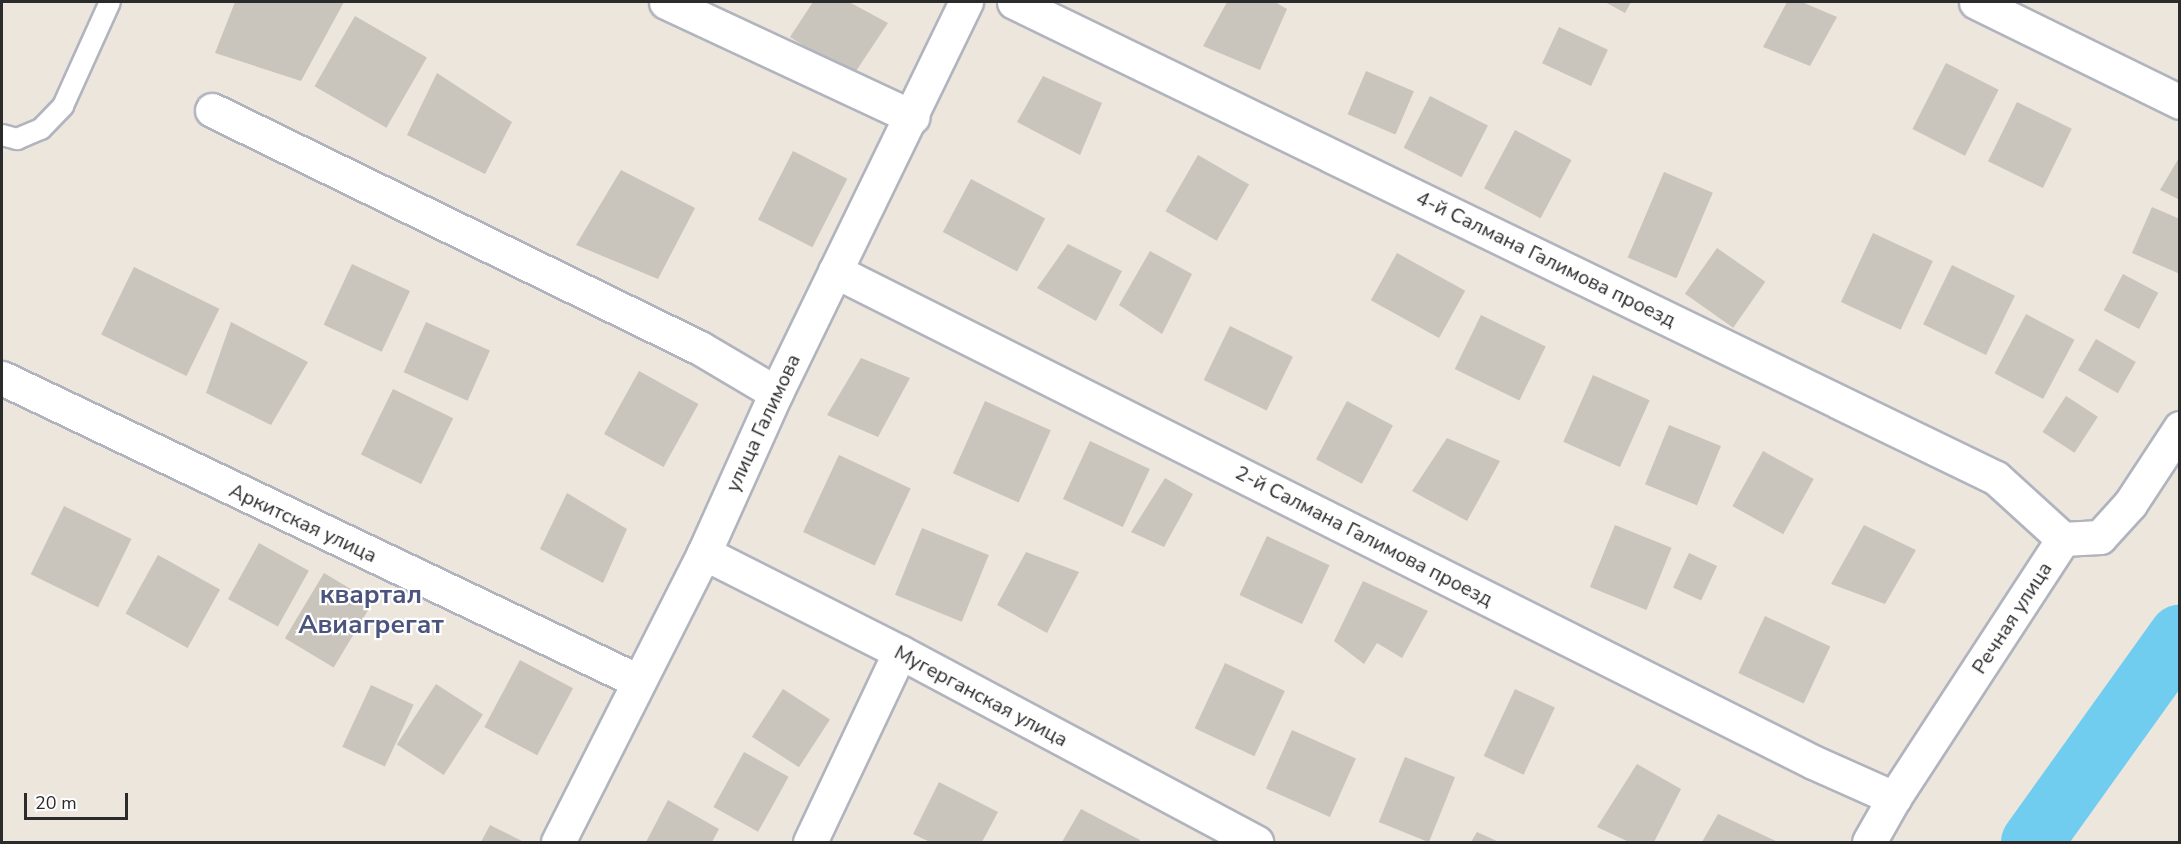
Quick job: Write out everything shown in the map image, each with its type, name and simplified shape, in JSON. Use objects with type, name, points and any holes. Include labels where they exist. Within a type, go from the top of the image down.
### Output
[{"type":"street","points":[[666,2],[912,117]]},
{"type":"street","name":"улица Галимова","points":[[558,843],[704,553],[776,393],[966,2]]},
{"type":"street","name":"4-й Салмана Галимова проезд","points":[[1014,2],[1996,478],[2063,539]]},
{"type":"street","points":[[1976,2],[2180,102]]},
{"type":"street","points":[[212,110],[700,348],[776,393]]},
{"type":"street","name":"2-й Салмана Галимова проезд","points":[[835,271],[1813,762],[1894,798]]},
{"type":"street","name":"Аркитская улица","points":[[2,378],[638,681]]},
{"type":"street","points":[[2063,539],[2100,537],[2130,504],[2180,428]]},
{"type":"street","name":"Речная улица","points":[[1869,843],[1894,798],[2063,539]]},
{"type":"street","name":"Мугерганская улица","points":[[704,553],[900,652],[1213,833],[1256,843]]},
{"type":"street","points":[[810,843],[900,652]]},
{"type":"lane","points":[[2,135],[16,139],[41,129],[63,106],[110,2]]},
{"type":"building","points":[[235,2],[344,2],[301,81],[215,53]]},
{"type":"building","points":[[813,2],[849,2],[888,23],[852,77],[790,37]]},
{"type":"building","points":[[1227,2],[1275,2],[1287,9],[1260,70],[1203,46]]},
{"type":"building","points":[[1605,2],[1631,2],[1625,13]]},
{"type":"building","points":[[1787,2],[1802,2],[1837,17],[1810,66],[1763,47]]},
{"type":"building","points":[[355,16],[427,58],[386,128],[314,86]]},
{"type":"building","points":[[1559,27],[1608,50],[1591,86],[1542,63]]},
{"type":"building","points":[[1946,63],[1999,90],[1965,156],[1912,129]]},
{"type":"building","points":[[1366,71],[1414,91],[1396,135],[1348,114]]},
{"type":"building","points":[[437,73],[512,122],[485,174],[407,135]]},
{"type":"building","points":[[1043,76],[1102,103],[1080,155],[1017,122]]},
{"type":"building","points":[[1430,96],[1488,126],[1462,177],[1404,148]]},
{"type":"building","points":[[2017,102],[2072,129],[2043,188],[1988,161]]},
{"type":"building","points":[[1515,130],[1572,160],[1541,218],[1484,188]]},
{"type":"building","points":[[793,151],[847,179],[812,247],[758,220]]},
{"type":"building","points":[[1198,155],[1249,184],[1217,241],[1166,211]]},
{"type":"building","points":[[2180,156],[2180,200],[2160,190]]},
{"type":"building","points":[[621,170],[695,208],[658,279],[576,245]]},
{"type":"building","points":[[1664,172],[1713,193],[1676,278],[1628,258]]},
{"type":"building","points":[[971,179],[1045,218],[1017,271],[943,232]]},
{"type":"building","points":[[2152,207],[2180,219],[2180,274],[2132,253]]},
{"type":"building","points":[[1873,233],[1933,261],[1901,330],[1841,302]]},
{"type":"building","points":[[1068,244],[1122,271],[1096,321],[1037,288]]},
{"type":"building","points":[[1717,248],[1765,282],[1733,328],[1685,294]]},
{"type":"building","points":[[1150,251],[1192,274],[1162,334],[1119,305]]},
{"type":"building","points":[[1397,253],[1465,291],[1439,338],[1371,300]]},
{"type":"building","points":[[352,264],[410,291],[382,352],[324,325]]},
{"type":"building","points":[[1952,265],[2015,296],[1986,355],[1923,324]]},
{"type":"building","points":[[134,267],[219,309],[187,376],[101,334]]},
{"type":"building","points":[[2123,274],[2158,293],[2139,329],[2104,310]]},
{"type":"building","points":[[2026,314],[2075,340],[2043,399],[1995,373]]},
{"type":"building","points":[[1481,315],[1546,347],[1519,400],[1455,369]]},
{"type":"building","points":[[231,322],[308,362],[271,425],[206,393]]},
{"type":"building","points":[[426,322],[490,350],[468,401],[404,372]]},
{"type":"building","points":[[1230,326],[1293,357],[1267,411],[1204,380]]},
{"type":"building","points":[[2096,339],[2136,362],[2118,393],[2078,370]]},
{"type":"building","points":[[861,358],[910,378],[878,437],[827,415]]},
{"type":"building","points":[[639,371],[698,404],[664,467],[604,434]]},
{"type":"building","points":[[1593,375],[1650,400],[1620,467],[1563,442]]},
{"type":"building","points":[[393,389],[453,418],[421,484],[361,455]]},
{"type":"building","points":[[2066,396],[2098,417],[2074,453],[2043,432]]},
{"type":"building","points":[[985,401],[1051,430],[1019,502],[953,473]]},
{"type":"building","points":[[1347,401],[1393,425],[1362,484],[1316,459]]},
{"type":"building","points":[[1669,425],[1721,446],[1697,505],[1645,484]]},
{"type":"building","points":[[1447,438],[1500,461],[1467,521],[1412,491]]},
{"type":"building","points":[[1090,441],[1150,469],[1123,527],[1063,499]]},
{"type":"building","points":[[1763,451],[1814,479],[1783,534],[1732,506]]},
{"type":"building","points":[[839,455],[911,488],[875,565],[803,532]]},
{"type":"building","points":[[1165,478],[1193,494],[1164,547],[1131,532]]},
{"type":"building","points":[[567,493],[627,529],[603,583],[540,549]]},
{"type":"building","points":[[64,506],[131,539],[98,607],[31,574]]},
{"type":"building","points":[[1615,525],[1672,548],[1646,610],[1590,587]]},
{"type":"building","points":[[1864,525],[1916,550],[1885,604],[1831,584]]},
{"type":"building","points":[[922,528],[989,555],[962,622],[895,595]]},
{"type":"building","points":[[1267,536],[1330,565],[1302,624],[1240,595]]},
{"type":"building","points":[[259,543],[309,571],[278,627],[228,599]]},
{"type":"building","points":[[1026,552],[1079,572],[1047,633],[997,605]]},
{"type":"building","points":[[1689,553],[1717,566],[1701,601],[1673,587]]},
{"type":"building","points":[[158,555],[220,589],[188,648],[126,614]]},
{"type":"building","points":[[324,573],[373,602],[334,668],[285,638]]},
{"type":"building","points":[[1363,581],[1428,611],[1402,658],[1377,643],[1364,664],[1334,641]]},
{"type":"building","points":[[1765,616],[1830,646],[1804,704],[1738,673]]},
{"type":"building","points":[[520,660],[573,688],[537,755],[484,727]]},
{"type":"building","points":[[1225,663],[1285,691],[1254,756],[1195,728]]},
{"type":"building","points":[[436,684],[483,714],[444,775],[397,744]]},
{"type":"building","points":[[371,685],[414,705],[385,766],[342,747]]},
{"type":"building","points":[[783,689],[830,719],[799,767],[752,737]]},
{"type":"building","points":[[1515,689],[1555,708],[1524,775],[1484,756]]},
{"type":"building","points":[[1292,730],[1356,758],[1330,817],[1266,788]]},
{"type":"building","points":[[744,752],[789,777],[758,832],[713,807]]},
{"type":"building","points":[[1405,757],[1455,777],[1429,842],[1379,822]]},
{"type":"building","points":[[1637,764],[1681,789],[1654,842],[1629,842],[1597,827]]},
{"type":"building","points":[[939,782],[998,812],[982,842],[930,842],[913,834]]},
{"type":"building","points":[[668,800],[719,829],[712,842],[646,842]]},
{"type":"building","points":[[1081,809],[1140,840],[1139,842],[1062,842]]},
{"type":"building","points":[[1718,814],[1778,842],[1702,842]]},
{"type":"building","points":[[490,825],[524,842],[481,842]]},
{"type":"building","points":[[1477,832],[1499,842],[1471,842]]},
{"type":"waterway","points":[[2032,842],[2180,635]]},
{"type":"district","name":"квартал Авиагрегат","points":[[371,610]]}]
